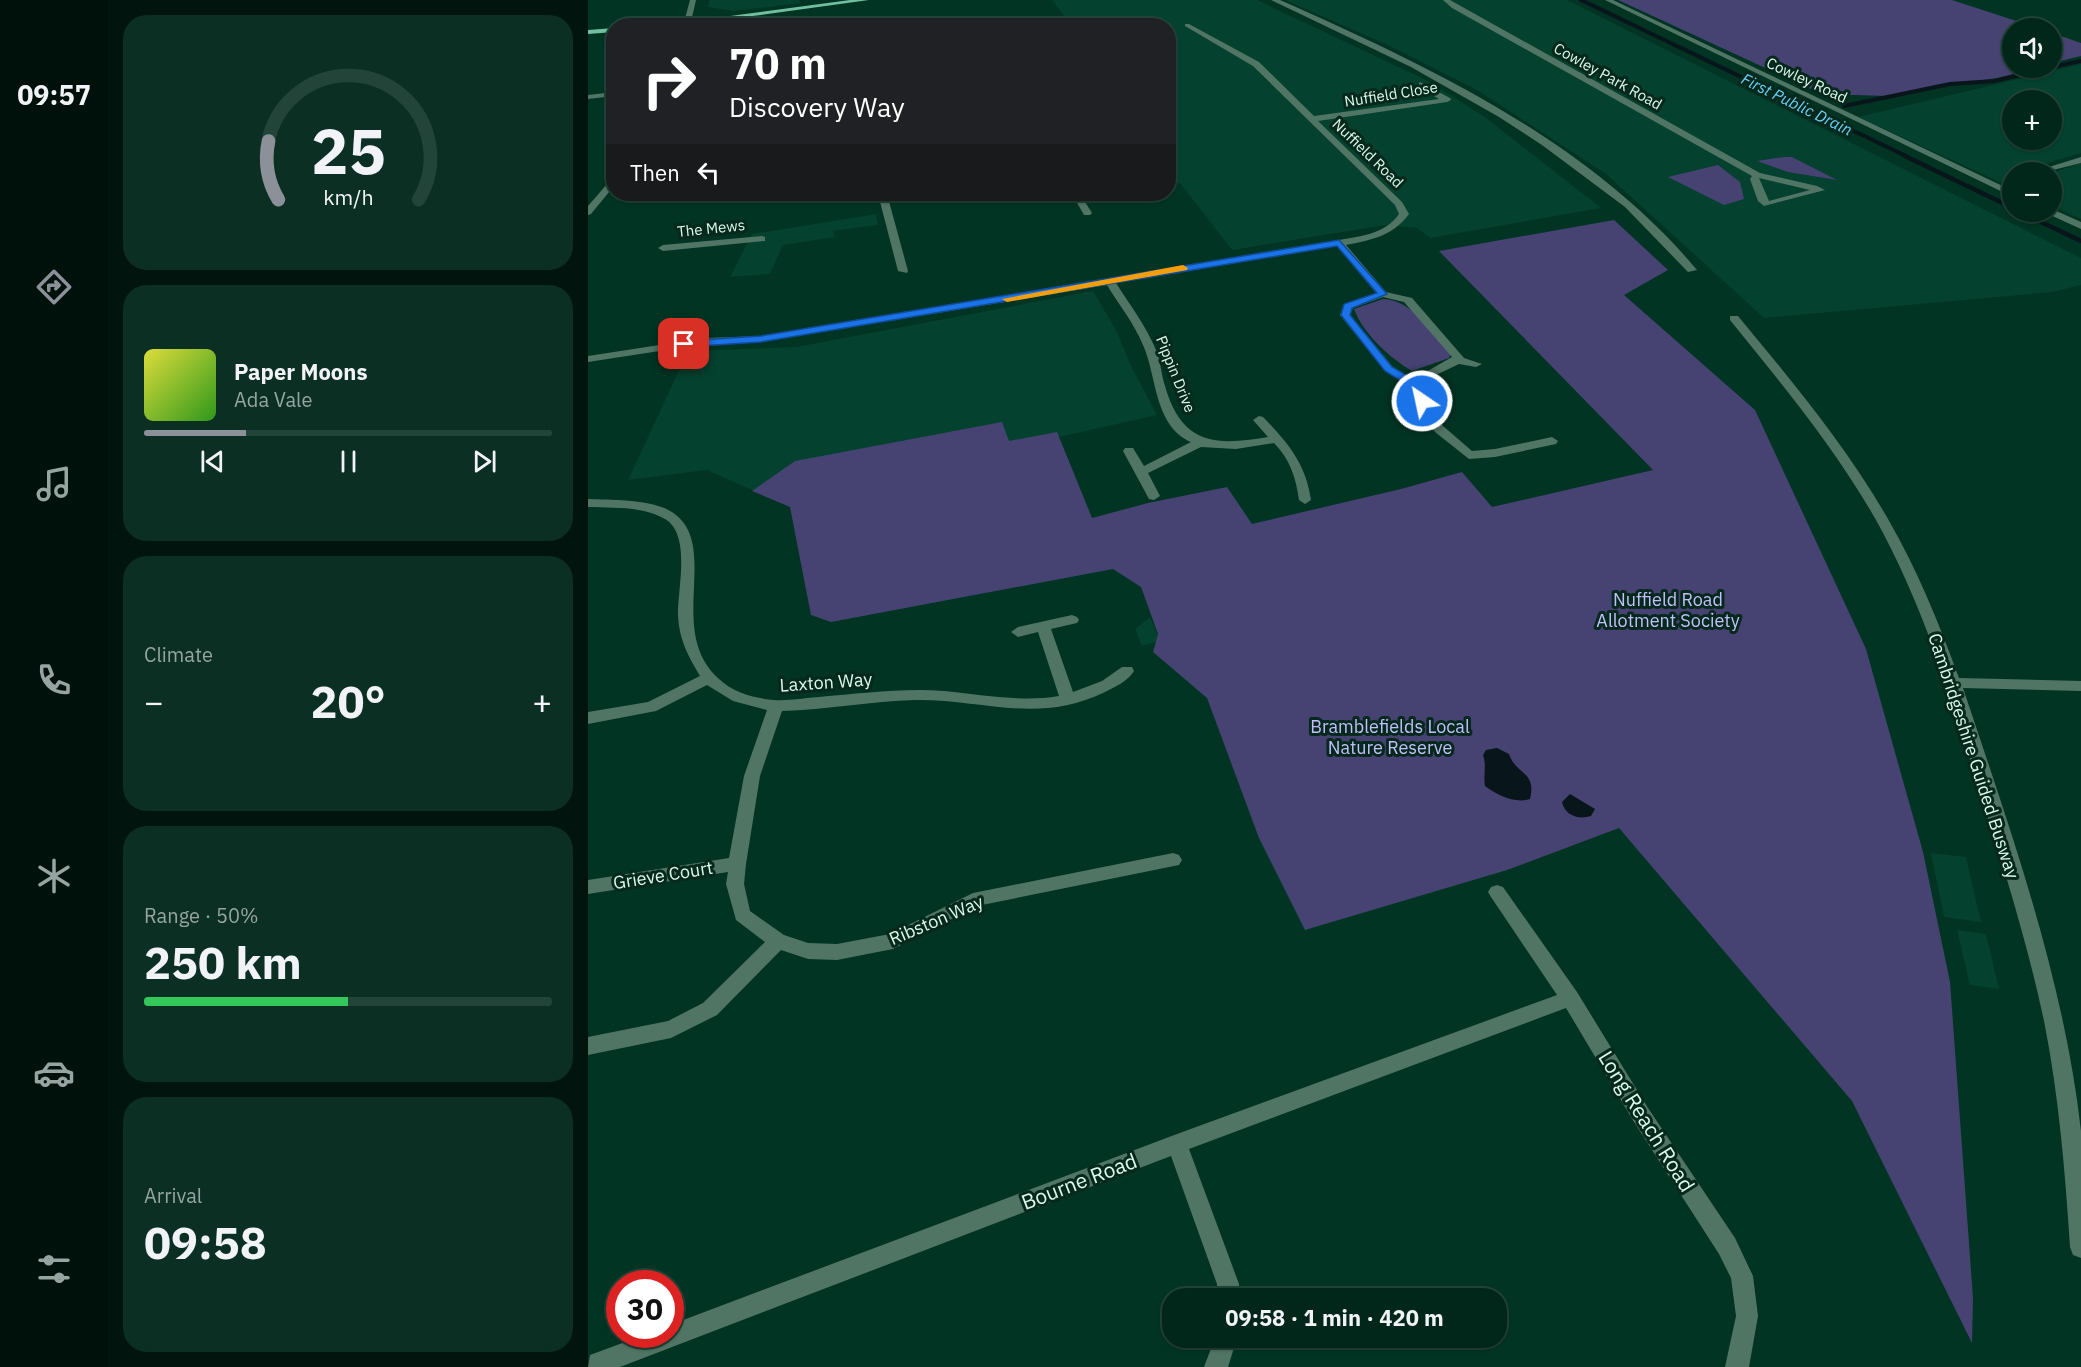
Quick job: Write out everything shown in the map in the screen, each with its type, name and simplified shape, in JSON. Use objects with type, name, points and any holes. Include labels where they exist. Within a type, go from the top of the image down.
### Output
[{"type":"main road","points":[[732,18],[866,0]]},
{"type":"main road","points":[[588,32],[606,31]]},
{"type":"street","points":[[688,18],[693,0]]},
{"type":"street","points":[[1274,0],[1361,38],[1452,84],[1492,109],[1583,171],[1629,207],[1692,270]]},
{"type":"street","name":"Cowley Park Road","points":[[1446,0],[1454,7],[1756,175],[1820,190],[1767,204],[1763,201],[1754,179],[1756,175]]},
{"type":"street","name":"Cowley Road","points":[[1608,0],[2002,189]]},
{"type":"street","name":"Nuffield Road","points":[[588,359],[705,341],[761,339],[1110,282],[1339,243],[1386,232],[1398,226],[1404,214],[1399,204],[1256,64],[1187,25]]},
{"type":"street","name":"Nuffield Close","points":[[1312,119],[1447,100],[1420,84]]},
{"type":"street","points":[[588,97],[606,95]]},
{"type":"street","points":[[2062,166],[2081,160]]},
{"type":"street","points":[[2067,165],[2081,170]]},
{"type":"street","points":[[1994,185],[2002,182]]},
{"type":"street","points":[[588,212],[606,189]]},
{"type":"street","points":[[884,201],[903,271]]},
{"type":"street","points":[[1080,201],[1086,213]]},
{"type":"street","points":[[2062,217],[2081,226]]},
{"type":"street","name":"The Mews","points":[[663,248],[743,238],[762,239]]},
{"type":"street","points":[[1339,243],[1382,294]]},
{"type":"street","name":"Pippin Drive","points":[[1110,282],[1152,352],[1160,389],[1172,415],[1182,431],[1199,443]]},
{"type":"street","points":[[1469,455],[1440,429],[1429,415],[1418,386],[1389,369],[1345,315],[1348,306],[1382,294],[1407,300],[1458,360],[1476,364]]},
{"type":"street","name":"Cambridgeshire Guided Busway","points":[[1734,318],[1840,453],[1882,520],[1924,606],[1954,683],[2006,849],[2060,1054],[2078,1195],[2081,1247]]},
{"type":"street","points":[[1431,374],[1458,360]]},
{"type":"street","points":[[1259,420],[1290,452],[1297,465],[1305,500]]},
{"type":"street","points":[[1141,472],[1199,443],[1226,448],[1277,439]]},
{"type":"street","points":[[1459,466],[1469,455],[1495,453],[1552,441]]},
{"type":"street","points":[[1129,451],[1154,496]]},
{"type":"street","name":"Laxton Way","points":[[588,503],[626,503],[654,507],[676,519],[685,530],[689,546],[685,613],[689,639],[708,678],[734,696],[776,706],[920,695],[1036,705],[1068,700],[1092,693],[1127,671]]},
{"type":"street","points":[[1018,632],[1072,620]]},
{"type":"street","points":[[1042,627],[1068,700]]},
{"type":"street","points":[[588,718],[651,707],[708,678]]},
{"type":"street","points":[[1954,683],[2081,686]]},
{"type":"street","name":"Ribston Way","points":[[776,706],[752,776],[735,884],[742,915],[778,941],[808,951],[837,952],[893,941],[973,900],[1173,860]]},
{"type":"street","name":"Grieve Court","points":[[588,886],[737,864]]},
{"type":"street","name":"Long Reach Road","points":[[1497,892],[1569,998],[1641,1115],[1727,1246],[1743,1276],[1747,1316],[1737,1367]]},
{"type":"street","points":[[588,1046],[671,1029],[710,1009],[778,941]]},
{"type":"street","name":"Bourne Road","points":[[590,1367],[1176,1144],[1569,998]]},
{"type":"street","points":[[1176,1144],[1227,1288]]},
{"type":"street","points":[[1216,1367],[1223,1348]]},
{"type":"shaded area","points":[[709,0],[799,0],[801,3],[734,11],[708,7]]},
{"type":"shaded area","points":[[1052,0],[1257,0],[1426,80],[1485,117],[1601,208],[1430,238],[1417,228],[1386,225],[1232,250],[1180,183],[1176,184],[1176,18],[1066,18]]},
{"type":"shaded area","points":[[1285,0],[1567,0],[2002,218],[2002,222],[2009,222],[2081,258],[2081,285],[2052,292],[1764,318],[1606,174],[1477,90],[1390,46]]},
{"type":"shaded area","points":[[2081,64],[2081,153],[2051,162],[2002,162],[2002,183],[1858,117],[2022,78],[2062,78],[2062,69]]},
{"type":"shaded area","points":[[2081,163],[2081,219],[2062,210],[2062,170]]},
{"type":"shaded area","points":[[876,214],[878,225],[833,231],[835,237],[783,245],[770,274],[730,277],[752,234]]},
{"type":"shaded area","points":[[1093,291],[1116,330],[1131,366],[1157,415],[1059,437],[1113,569],[831,622],[811,615],[790,507],[707,470],[628,480],[688,351],[796,347]]},
{"type":"shaded area","points":[[1150,617],[1160,641],[1142,646],[1135,629]]},
{"type":"shaded area","points":[[1497,748],[1509,754],[1512,761],[1528,778],[1531,783],[1530,799],[1506,798],[1485,786],[1483,755],[1486,750]]},
{"type":"shaded area","points":[[1570,794],[1595,809],[1591,816],[1577,817],[1566,811],[1562,802]]},
{"type":"shaded area","points":[[1931,853],[1966,857],[1981,922],[1944,917]]},
{"type":"shaded area","points":[[1957,930],[1986,934],[1999,989],[1970,985]]},
{"type":"green space","points":[[1618,0],[1952,0],[2007,18],[2002,18],[2002,77],[1887,96],[1822,94]]},
{"type":"green space","points":[[2062,36],[2081,43],[2081,56],[2062,61]]},
{"type":"green space","points":[[1792,157],[1837,180],[1788,172],[1757,161]]},
{"type":"green space","points":[[1718,165],[1740,182],[1744,199],[1724,205],[1668,177]]},
{"type":"green space","points":[[1614,220],[1668,270],[1624,295],[1755,410],[1866,649],[1923,852],[1950,982],[1973,1298],[1972,1343],[1852,1101],[1619,828],[1507,870],[1305,930],[1259,838],[1207,698],[1153,652],[1158,634],[1141,587],[1113,569],[831,622],[811,615],[790,507],[752,491],[795,461],[1002,422],[1009,441],[1057,432],[1092,518],[1148,503],[1227,487],[1252,524],[1401,489],[1462,472],[1492,507],[1653,470],[1439,251]]},
{"type":"green space","points":[[1383,299],[1404,305],[1413,311],[1451,354],[1449,358],[1412,371],[1386,352],[1364,328],[1354,309]]},
{"type":"waterway","name":"First Public Drain","points":[[1581,0],[1908,157]]},
{"type":"waterway","name":"First Public Drain","points":[[2062,65],[2081,61]]},
{"type":"waterway","name":"First Public Drain","points":[[1844,106],[1950,84],[2007,78]]},
{"type":"waterway","name":"First Public Drain","points":[[1905,156],[2002,203]]},
{"type":"waterway","name":"First Public Drain","points":[[2041,222],[2081,241]]},
{"type":"slow traffic","points":[[1007,299],[1183,268]]},
{"type":"route","points":[[684,344],[761,339],[1339,243],[1382,294],[1355,302],[1348,306],[1345,315],[1382,363],[1399,376],[1418,386],[1422,401]]},
{"type":"park label","name":"Nuffield Road Allotment Society","points":[[1668,609]]},
{"type":"park label","name":"Bramblefields Local Nature Reserve","points":[[1390,736]]}]
